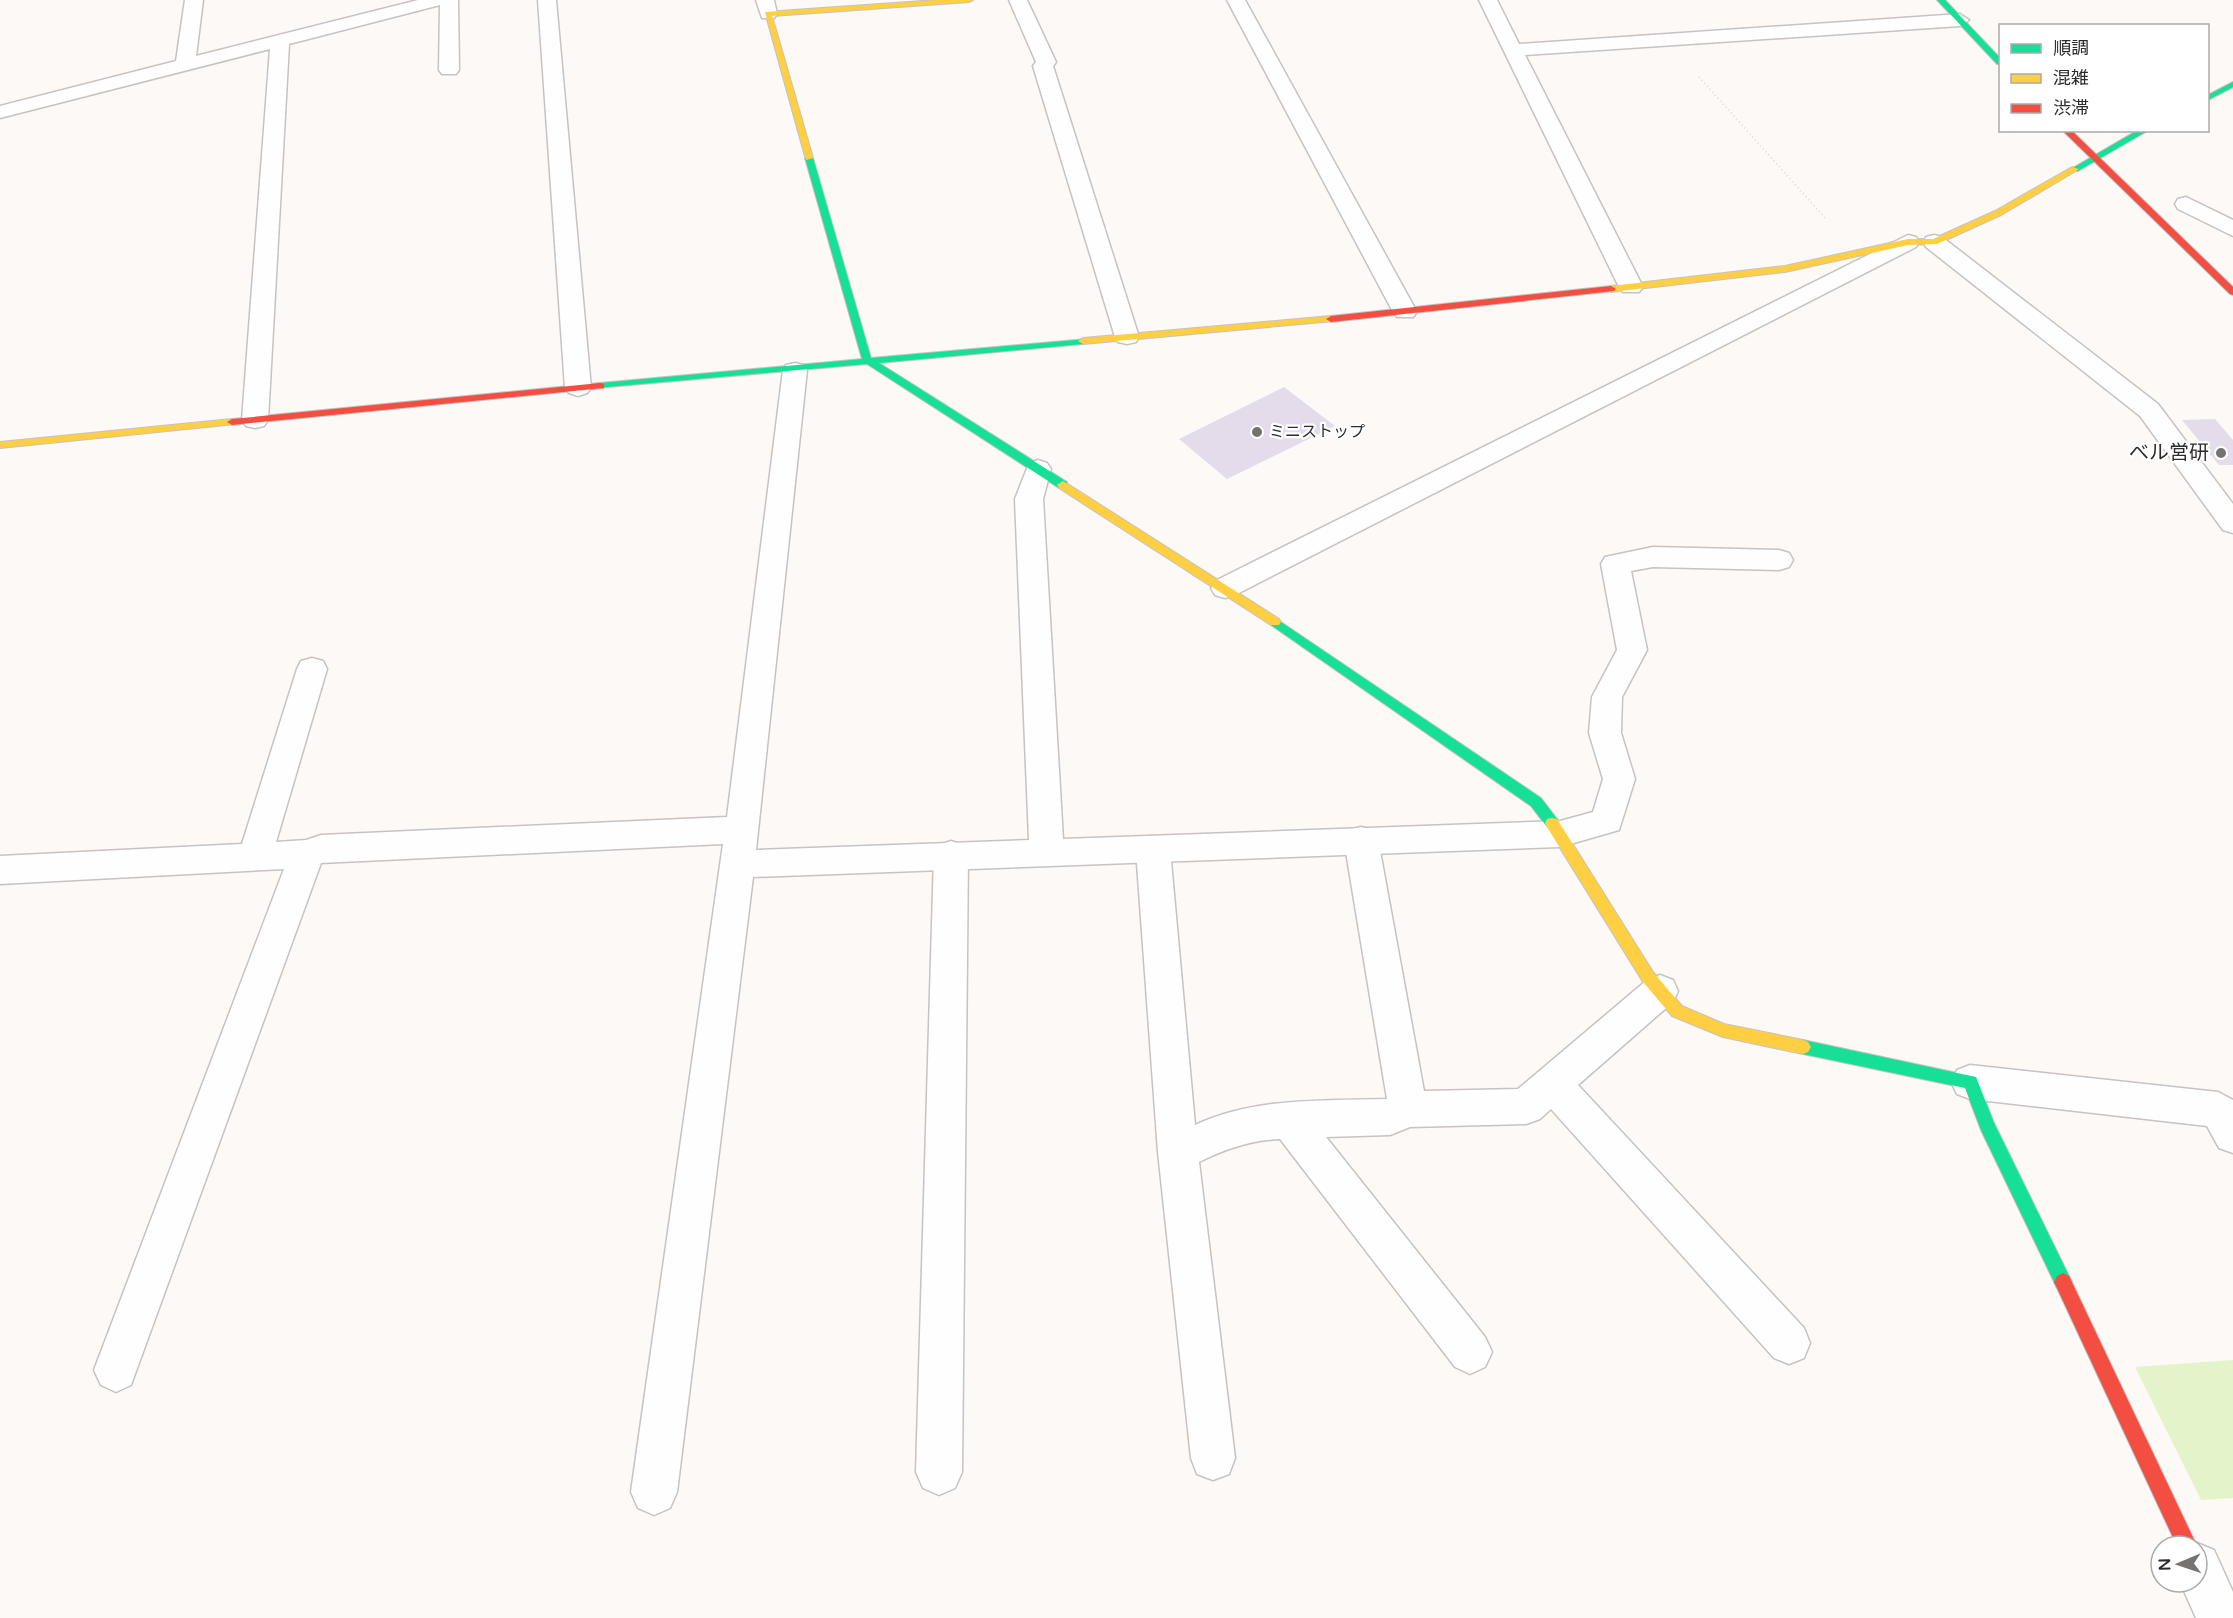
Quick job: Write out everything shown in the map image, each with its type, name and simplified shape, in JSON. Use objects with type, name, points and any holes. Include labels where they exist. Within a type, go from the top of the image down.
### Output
[{"type":"street","points":[[185,65],[194,0]]},
{"type":"street","points":[[0,112],[439,0]]},
{"type":"street","points":[[449,0],[449,70]]},
{"type":"street","points":[[547,0],[578,388]]},
{"type":"street","points":[[969,0],[766,7],[867,360],[1225,588],[1536,802],[1560,834],[1648,977],[1677,1011],[1723,1030],[1970,1082],[2228,1118]]},
{"type":"street","points":[[1018,0],[1046,62],[1043,66],[1127,337]]},
{"type":"street","points":[[1236,0],[1405,312]]},
{"type":"street","points":[[1488,0],[1515,50],[1631,287]]},
{"type":"street","points":[[1941,0],[1999,60]]},
{"type":"street","points":[[1515,50],[1960,20]]},
{"type":"street","points":[[255,420],[280,41]]},
{"type":"street","points":[[2209,97],[2233,84]]},
{"type":"street","points":[[2068,132],[2192,255],[2233,292]]},
{"type":"street","points":[[0,445],[578,388],[795,370],[867,360],[1405,312],[1785,269],[1908,242],[1934,242],[1998,213],[2141,132]]},
{"type":"street","points":[[2186,204],[2233,229]]},
{"type":"street","points":[[1225,588],[1908,242]]},
{"type":"street","points":[[1934,242],[2149,410],[2233,524]]},
{"type":"street","points":[[654,1492],[740,847],[795,370]]},
{"type":"street","points":[[1038,469],[1029,499],[1047,854]]},
{"type":"street","points":[[0,870],[307,854],[321,849],[740,847],[951,855],[1047,854],[1560,834],[1607,821],[1619,779],[1605,733],[1607,697],[1632,650],[1615,564],[1653,557],[1779,560]]},
{"type":"street","points":[[255,857],[312,669]]},
{"type":"street","points":[[1361,840],[1408,1109]]},
{"type":"street","points":[[1153,850],[1178,1152],[1214,1458]]},
{"type":"street","points":[[116,1370],[307,854]]},
{"type":"street","points":[[939,1472],[951,855]]},
{"type":"street","points":[[1178,1152],[1225,1130],[1289,1120],[1390,1117],[1408,1109],[1526,1106],[1660,991]]},
{"type":"street","points":[[1970,1082],[1987,1125],[2125,1410],[2182,1534]]},
{"type":"street","points":[[1552,1083],[1790,1344]]},
{"type":"street","points":[[1289,1120],[1470,1352]]},
{"type":"street","points":[[2209,1594],[2220,1618]]},
{"type":"path","points":[[1665,40],[1856,254]]},
{"type":"green space","points":[[2233,1360],[2233,1498],[2201,1500],[2135,1367]]},
{"type":"building","name":"ミニストップ","points":[[1284,387],[1335,426],[1227,479],[1179,439]]},
{"type":"building","name":"べル営研","points":[[2215,419],[2233,440],[2233,465],[2219,465],[2182,420]]},
{"type":"traffic: fast","points":[[1941,0],[1999,61]]},
{"type":"traffic: fast","points":[[2209,97],[2233,84]]},
{"type":"traffic: fast","points":[[2075,169],[2141,132]]},
{"type":"traffic: fast","points":[[809,158],[867,360],[1063,485]]},
{"type":"traffic: fast","points":[[600,386],[1083,341]]},
{"type":"traffic: fast","points":[[1275,622],[1536,802],[1552,823]]},
{"type":"traffic: fast","points":[[1803,1047],[1970,1082],[1987,1125],[2063,1282]]},
{"type":"traffic: slow","points":[[809,158],[768,14],[969,0]]},
{"type":"traffic: slow","points":[[1611,289],[1785,269],[1908,242],[1934,242],[1998,213],[2075,169]]},
{"type":"traffic: slow","points":[[1083,341],[1331,319]]},
{"type":"traffic: slow","points":[[0,445],[232,422]]},
{"type":"traffic: slow","points":[[1063,485],[1275,622]]},
{"type":"traffic: slow","points":[[1552,823],[1648,977],[1677,1011],[1723,1030],[1803,1047]]},
{"type":"traffic: jam","points":[[2068,132],[2233,292]]},
{"type":"traffic: jam","points":[[1331,319],[1611,289]]},
{"type":"traffic: jam","points":[[232,422],[600,386]]},
{"type":"traffic: jam","points":[[2063,1282],[2181,1534]]},
{"type":"place","name":"ミニストップ","points":[[1257,432]]},
{"type":"place","name":"べル営研","points":[[2221,453]]}]
